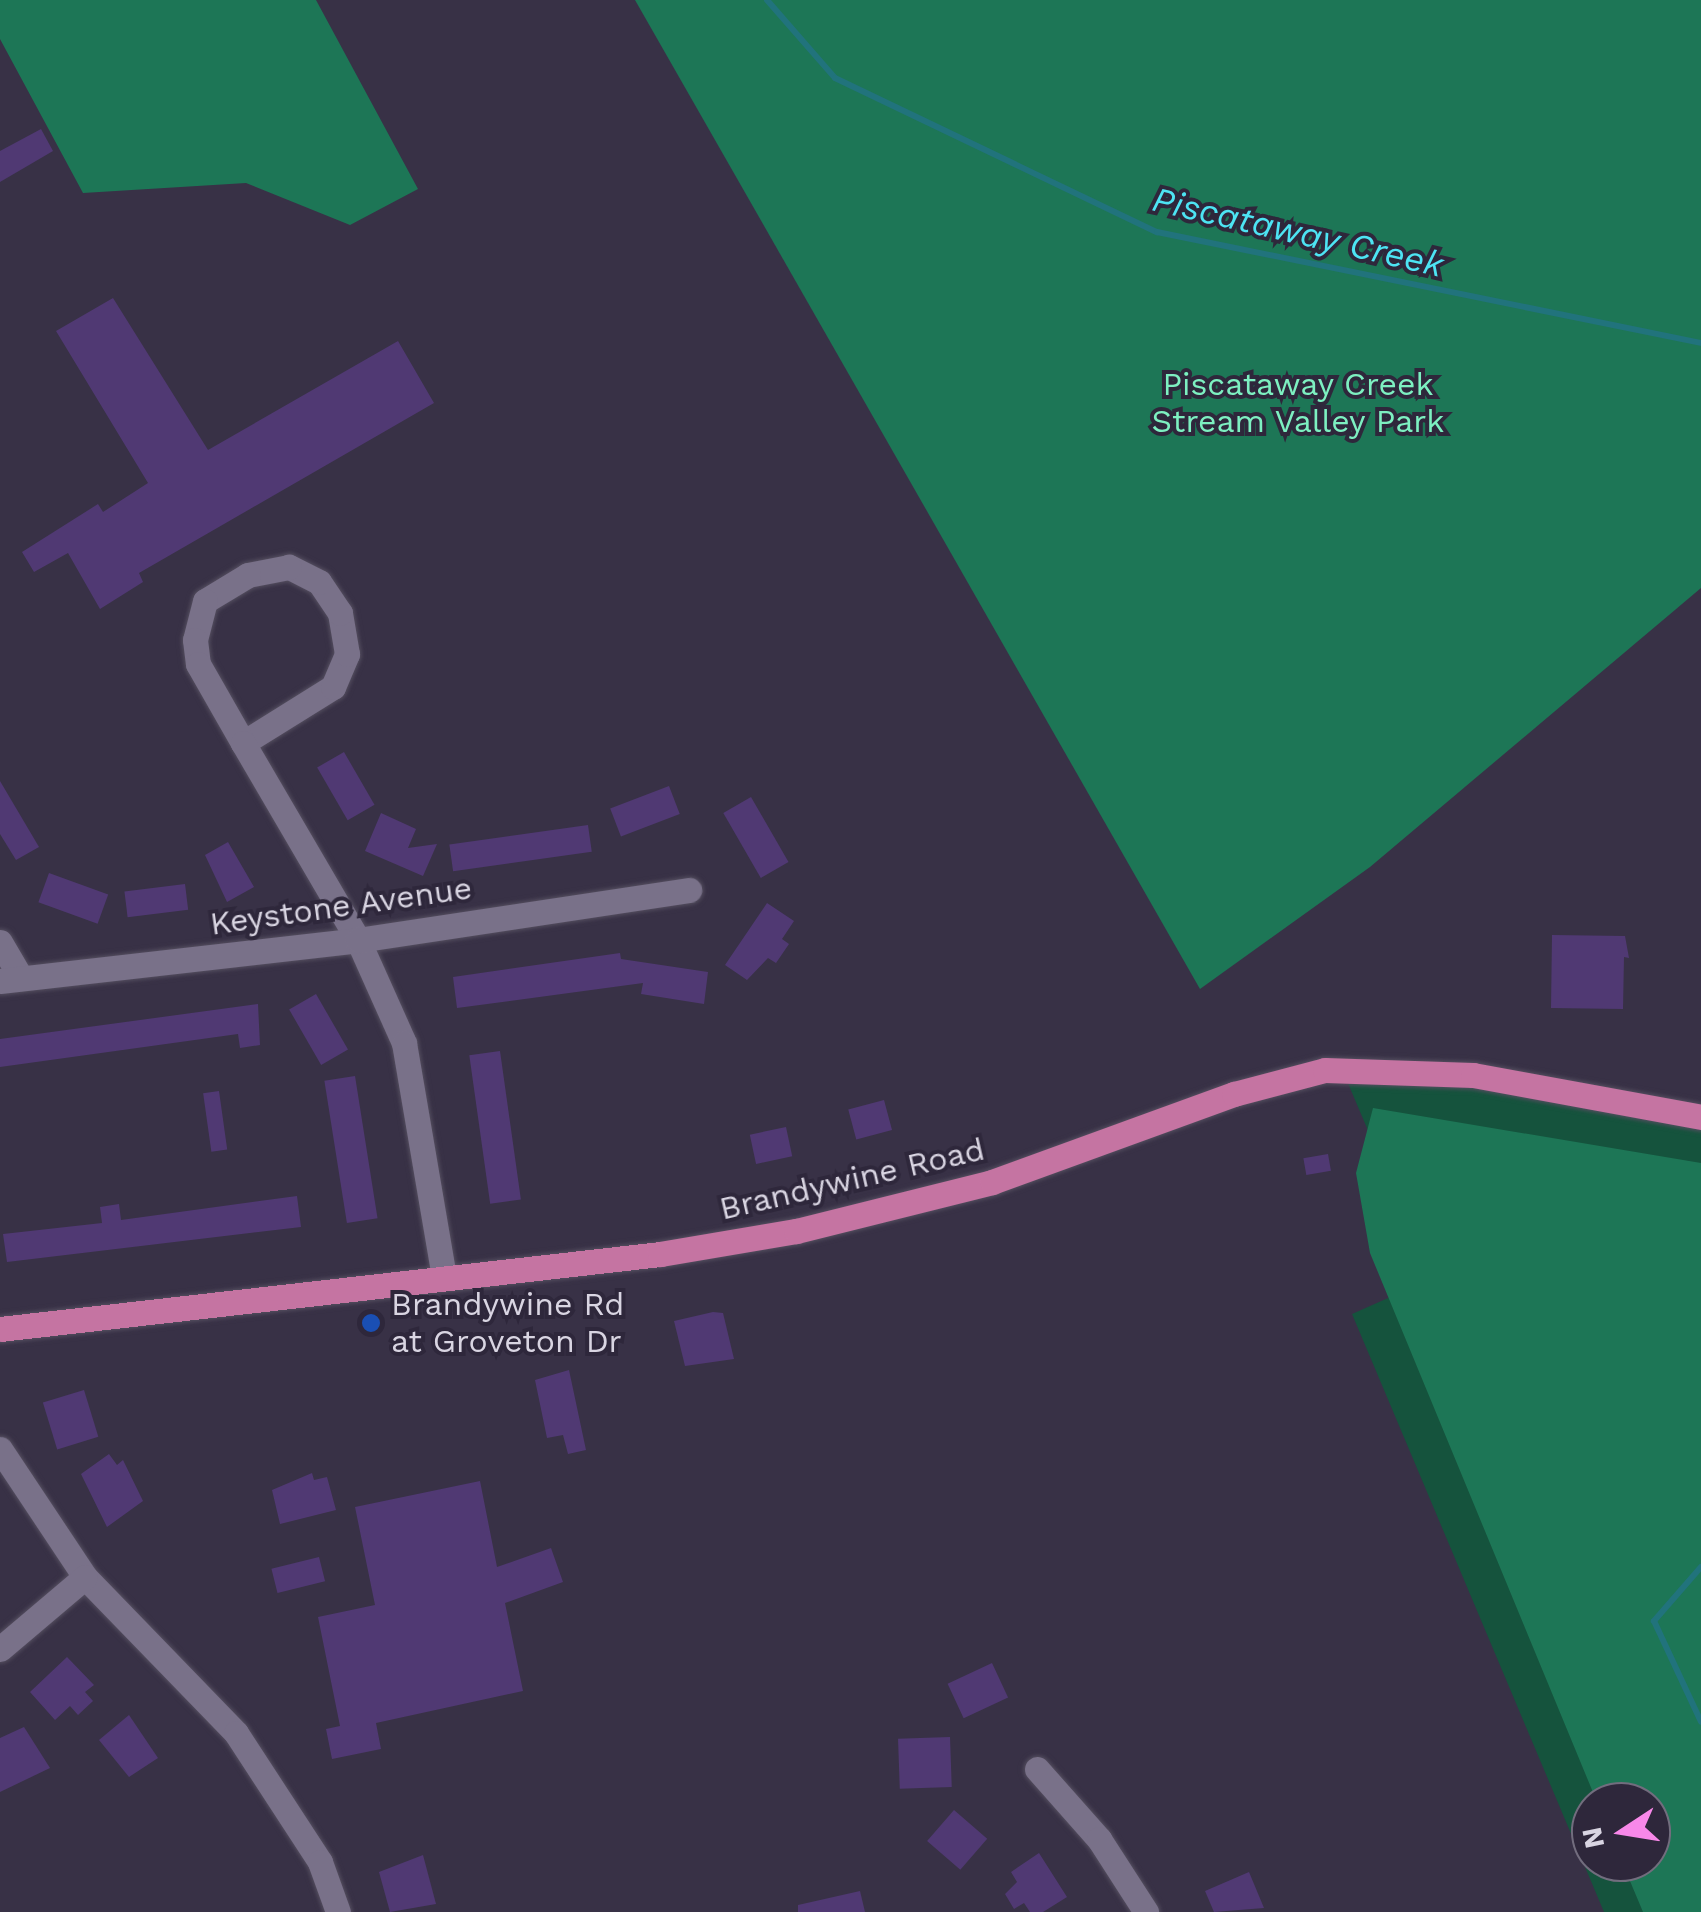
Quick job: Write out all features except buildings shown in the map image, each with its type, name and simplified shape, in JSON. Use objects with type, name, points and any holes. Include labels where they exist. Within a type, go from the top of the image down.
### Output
[{"type":"main road","name":"Brandywine Road","points":[[0,1329],[660,1254],[943,1198],[1234,1094],[1325,1070],[1473,1075],[1701,1117]]},
{"type":"street","points":[[243,743],[333,687],[348,654],[340,614],[319,582],[289,567],[248,574],[205,600],[195,640],[198,664],[243,743],[358,940],[414,1080],[444,1277]]},
{"type":"street","name":"Keystone Avenue","points":[[10,980],[358,940],[689,890]]},
{"type":"street","points":[[0,942],[10,980]]},
{"type":"street","points":[[0,1448],[85,1577],[236,1733],[320,1862],[338,1912]]},
{"type":"street","points":[[0,1649],[85,1577]]},
{"type":"street","points":[[1037,1769],[1099,1839],[1146,1912]]},
{"type":"green space","points":[[0,0],[316,0],[418,189],[350,225],[246,183],[83,193],[0,39]]},
{"type":"green space","name":"Piscataway Creek Stream Valley Park","points":[[635,0],[1701,0],[1701,588],[1370,867],[1200,989]]},
{"type":"green space","points":[[1426,1079],[1701,1128],[1701,1912],[1604,1912],[1591,1882],[1671,1882],[1671,1782],[1571,1782],[1571,1834],[1352,1314],[1431,1279],[1347,1081]]},
{"type":"green space","points":[[1373,1108],[1701,1163],[1701,1912],[1643,1912],[1630,1882],[1671,1882],[1671,1782],[1589,1782],[1370,1253],[1356,1173]]},
{"type":"waterway","name":"Piscataway Creek","points":[[767,0],[835,78],[1157,232],[1701,343]]},
{"type":"waterway","name":"Piscataway Creek","points":[[1701,1567],[1654,1621],[1701,1722]]},
{"type":"place","name":"Brandywine Rd at Groveton Dr","points":[[371,1323]]}]
